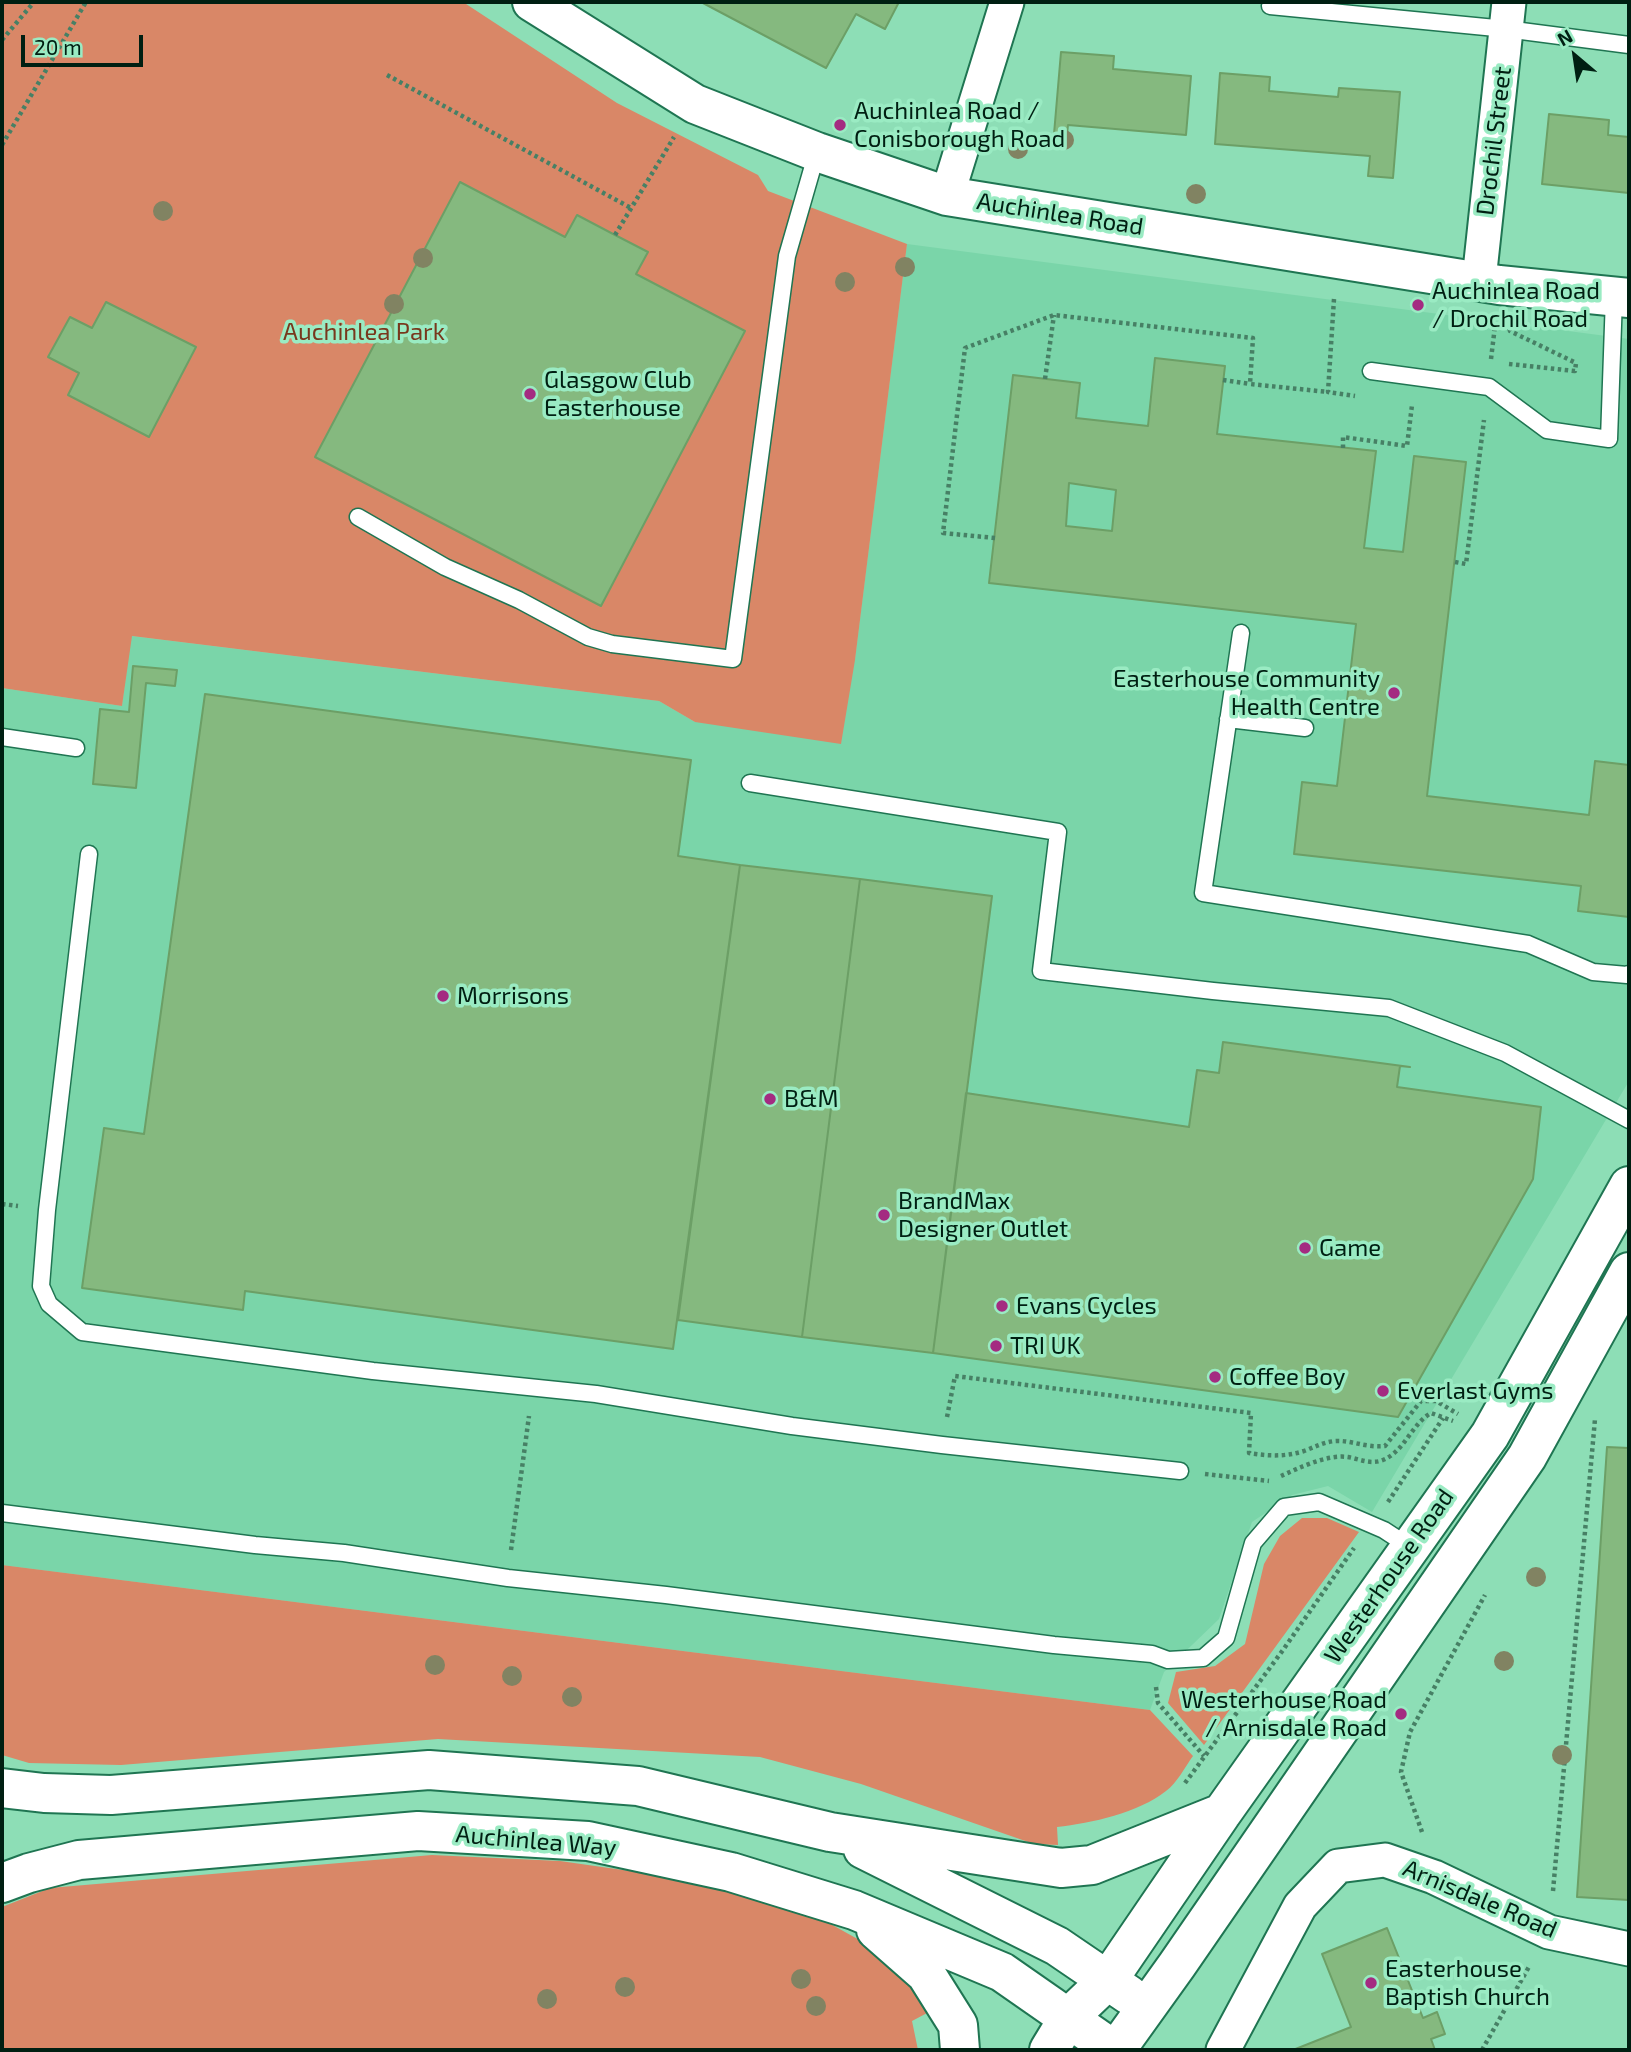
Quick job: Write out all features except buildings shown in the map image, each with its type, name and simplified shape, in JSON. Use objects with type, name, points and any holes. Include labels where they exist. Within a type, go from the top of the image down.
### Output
[{"type":"street","name":"Auchinlea Road","points":[[532,2],[695,104],[817,152],[947,196],[1499,285],[1622,297]]},
{"type":"street","points":[[947,196],[1007,2]]},
{"type":"street","name":"Drochil Street","points":[[1479,280],[1508,15]]},
{"type":"street","name":"Westerhouse Road","points":[[1049,2050],[1069,2017],[1108,1980],[1222,1813],[1490,1435],[1629,1186]]},
{"type":"street","name":"Westerhouse Road","points":[[1115,2050],[1147,2009],[1527,1457],[1629,1272]]},
{"type":"street","points":[[2,1788],[44,1793],[111,1795],[429,1770],[638,1786],[830,1832],[1060,1868],[1092,1865],[1222,1813]]},
{"type":"street","name":"Auchinlea Way","points":[[2,1883],[79,1860],[418,1831],[588,1841],[731,1872],[854,1910],[1002,1972],[1115,2050]]},
{"type":"street","points":[[830,1832],[1057,1946],[1147,2009]]},
{"type":"street","name":"Arnisdale Road","points":[[1223,2050],[1300,1906],[1338,1866],[1385,1860],[1434,1877],[1549,1932],[1629,1949]]},
{"type":"street","points":[[854,1910],[926,1974],[958,2025],[960,2050]]},
{"type":"lane","points":[[1270,6],[1508,15],[1629,45]]},
{"type":"lane","points":[[358,517],[445,567],[519,600],[588,637],[612,644],[733,659],[787,256],[817,152]]},
{"type":"lane","points":[[1371,371],[1489,387],[1547,430],[1609,439],[1622,297]]},
{"type":"lane","points":[[1241,633],[1203,893],[1528,944],[1593,972],[1629,974]]},
{"type":"lane","points":[[1228,719],[1305,728]]},
{"type":"lane","points":[[2,737],[76,748]]},
{"type":"lane","points":[[750,783],[1058,832],[1041,971],[1389,1008],[1506,1053],[1629,1121]]},
{"type":"lane","points":[[89,854],[47,1210],[41,1286],[49,1304],[82,1332],[373,1371],[596,1394],[792,1426],[942,1445],[1180,1471]]},
{"type":"lane","points":[[2,1513],[255,1545],[344,1553],[508,1578],[666,1595],[1054,1645],[1152,1654],[1168,1660],[1203,1657],[1226,1638],[1253,1543],[1284,1507],[1319,1502],[1370,1524],[1410,1547]]},
{"type":"path","points":[[2,40],[34,2]]},
{"type":"path","points":[[2,145],[86,2]]},
{"type":"path","points":[[387,75],[631,208]]},
{"type":"path","points":[[615,235],[695,104]]},
{"type":"path","points":[[1045,379],[1054,315]]},
{"type":"path","points":[[995,538],[943,533],[965,348],[1054,315],[1252,338],[1250,384]]},
{"type":"path","points":[[1455,562],[1466,564],[1495,320]]},
{"type":"path","points":[[1491,363],[1574,371],[1576,363],[1510,331],[1508,323]]},
{"type":"path","points":[[1223,380],[1328,392]]},
{"type":"path","points":[[1343,448],[1343,437],[1407,446],[1412,404]]},
{"type":"path","points":[[942,1445],[955,1376],[1251,1413],[1249,1453],[1273,1457],[1339,1440],[1370,1448],[1385,1446],[1421,1401],[1436,1401],[1490,1435]]},
{"type":"path","points":[[508,1578],[533,1388]]},
{"type":"path","points":[[1180,1471],[1266,1482],[1299,1468],[1331,1459],[1347,1457],[1363,1462],[1380,1461],[1402,1445],[1422,1419],[1431,1413],[1490,1435]]},
{"type":"path","points":[[1183,1785],[1397,1490],[1443,1418]]},
{"type":"path","points":[[1482,2050],[1549,1932],[1595,1419]]},
{"type":"path","points":[[1434,1877],[1419,1822],[1401,1773],[1414,1722],[1487,1591]]},
{"type":"path","points":[[1152,1654],[1158,1703],[1204,1756]]},
{"type":"shaded area","points":[[907,244],[1629,339],[1629,1081],[1372,1512],[1328,1486],[1292,1495],[1252,1522],[1219,1619],[1164,1672],[1150,1710],[2,1565],[2,688],[122,706],[131,636],[659,701],[695,722],[855,660]]},
{"type":"green space","name":"Auchinlea Park","points":[[2,2],[463,2],[617,103],[758,175],[768,191],[907,244],[855,660],[841,744],[695,722],[659,701],[132,636],[122,706],[2,688]]},
{"type":"green space","points":[[1302,1518],[1327,1518],[1359,1532],[1204,1745],[1168,1703],[1176,1672],[1215,1666],[1245,1644],[1264,1564],[1280,1536]]},
{"type":"green space","points":[[2,1565],[1150,1710],[1193,1756],[1170,1788],[1155,1799],[1099,1820],[1057,1827],[1058,1845],[1034,1844],[861,1784],[760,1757],[438,1739],[121,1765],[29,1763],[2,1755]]},
{"type":"green space","points":[[432,1855],[560,1861],[686,1879],[818,1917],[881,1952],[904,1976],[929,2012],[912,2021],[918,2050],[2,2050],[2,1907],[50,1888]]},
{"type":"place","name":"Auchinlea Road / Conisborough Road","points":[[840,125]]},
{"type":"place","name":"Auchinlea Road / Drochil Road","points":[[1418,305]]},
{"type":"place","name":"Glasgow Club Easterhouse","points":[[530,394]]},
{"type":"place","name":"Easterhouse Community Health Centre","points":[[1394,693]]},
{"type":"place","name":"Morrisons","points":[[443,996]]},
{"type":"place","name":"B&M","points":[[770,1099]]},
{"type":"place","name":"BrandMax Designer Outlet","points":[[884,1215]]},
{"type":"place","name":"Game","points":[[1305,1248]]},
{"type":"place","name":"Evans Cycles","points":[[1002,1306]]},
{"type":"place","name":"TRI UK","points":[[996,1346]]},
{"type":"place","name":"Coffee Boy","points":[[1215,1377]]},
{"type":"place","name":"Everlast Gyms","points":[[1383,1391]]},
{"type":"place","name":"Westerhouse Road / Arnisdale Road","points":[[1401,1714]]},
{"type":"place","name":"Easterhouse Baptish Church","points":[[1371,1983]]}]
